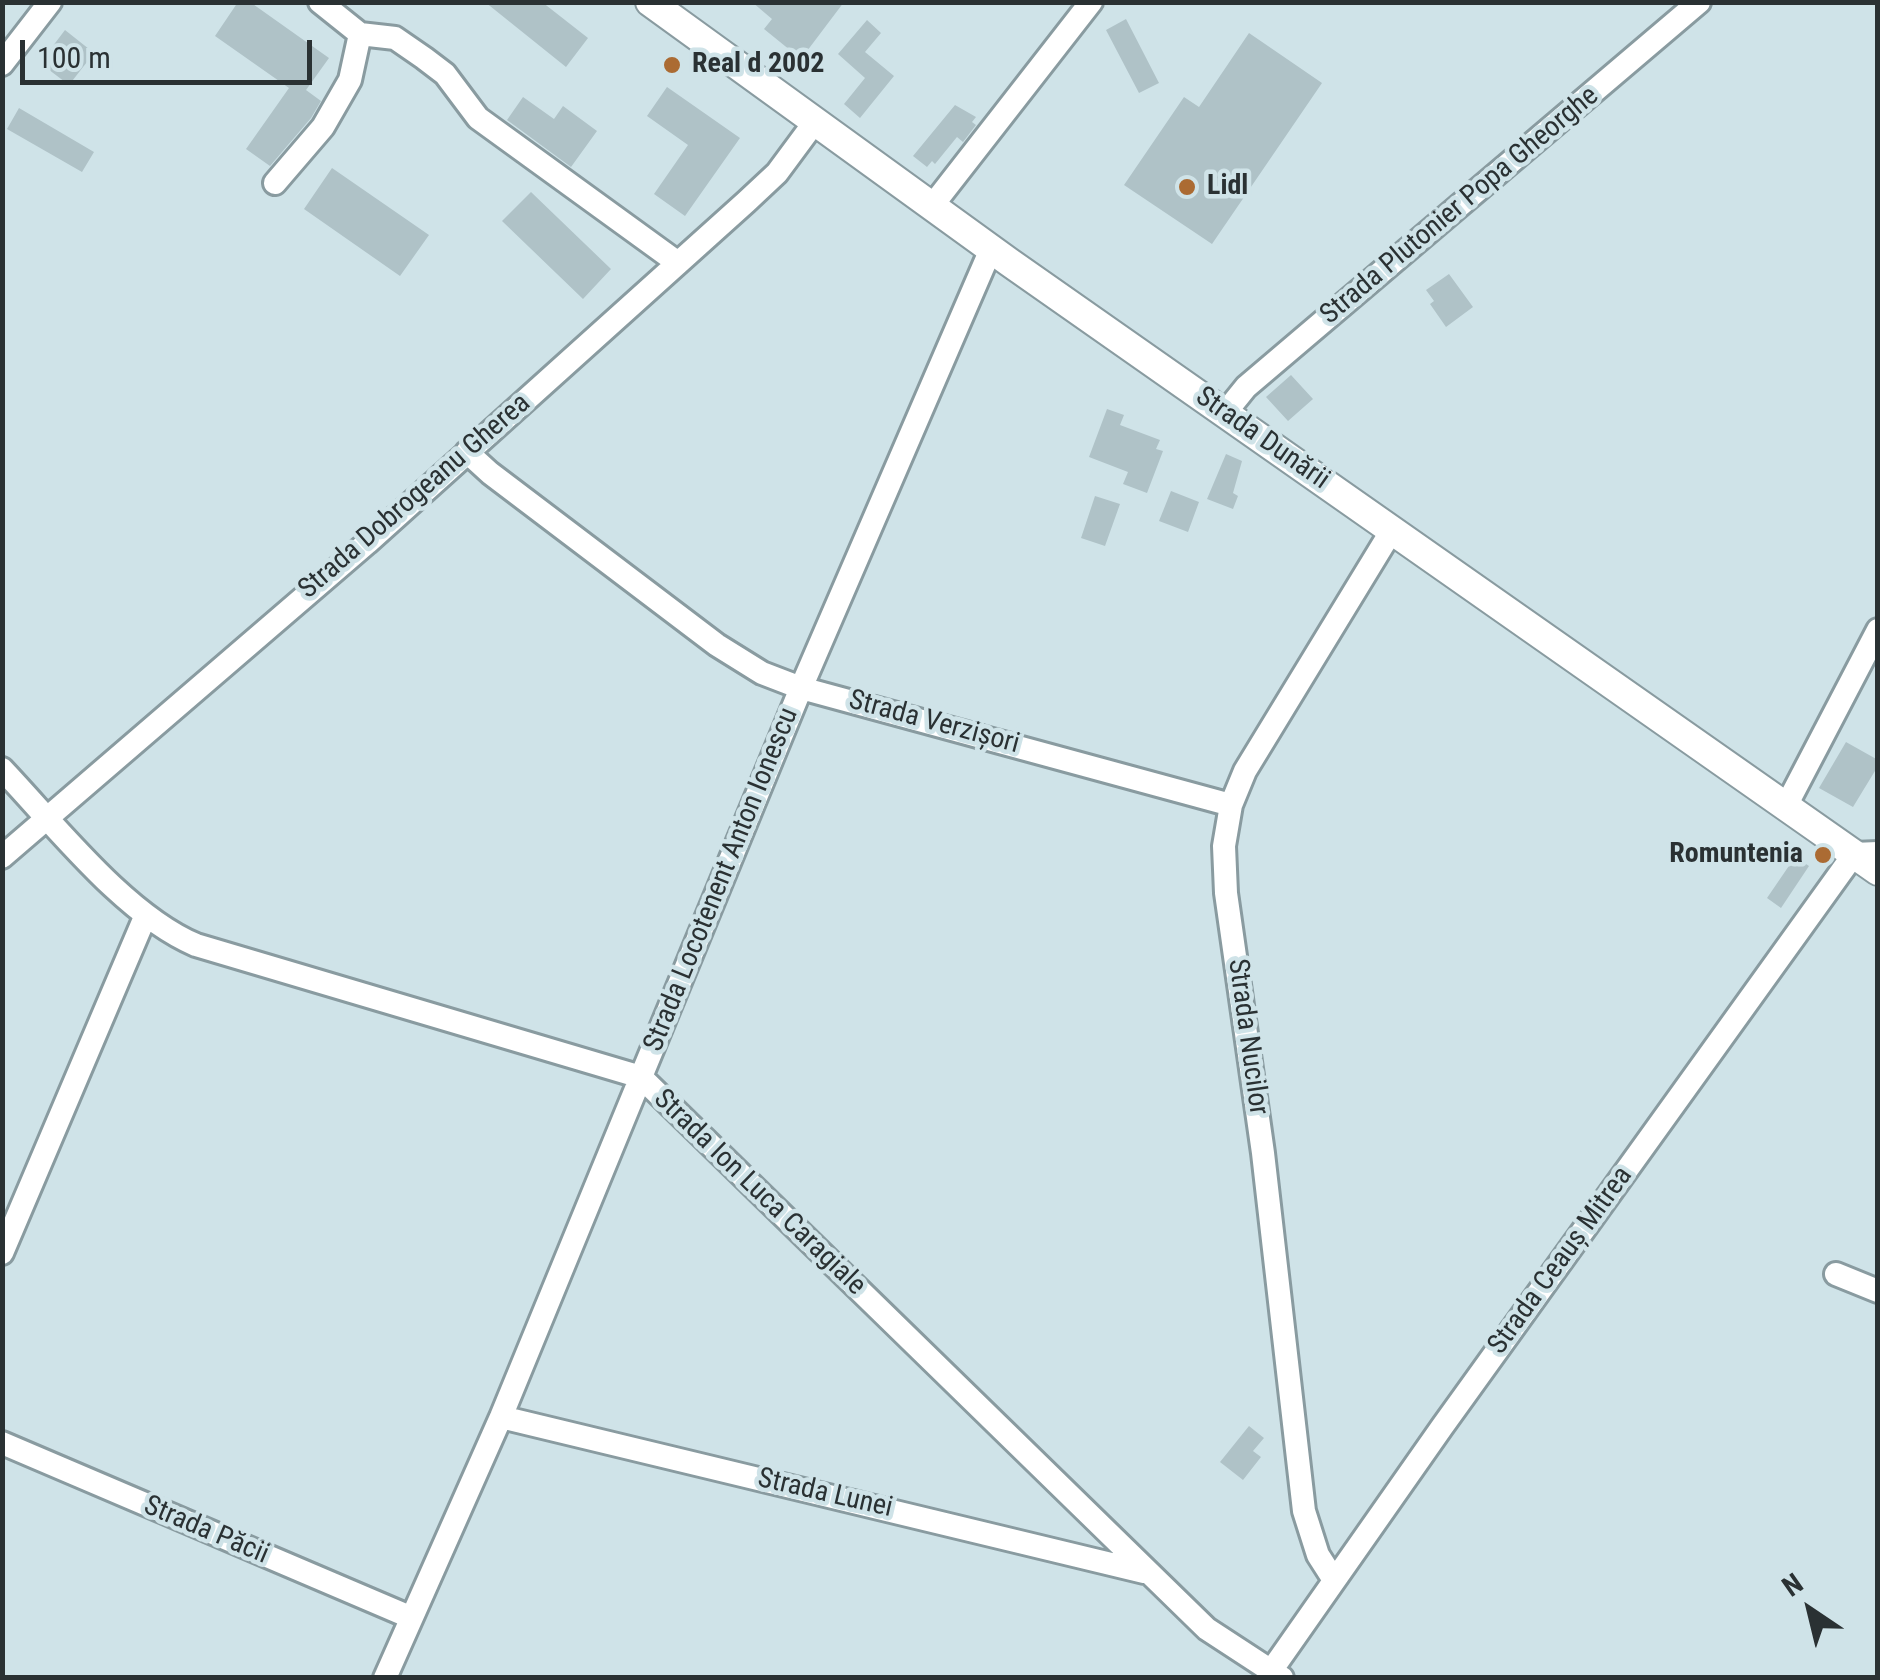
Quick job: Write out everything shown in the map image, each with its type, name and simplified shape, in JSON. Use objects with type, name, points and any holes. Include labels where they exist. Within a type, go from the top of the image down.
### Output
[{"type":"main road","name":"Strada Dunării","points":[[650,2],[991,249],[1392,530],[1786,806],[1866,854],[1878,870]]},
{"type":"street","points":[[2,64],[50,2]]},
{"type":"street","points":[[320,2],[360,34],[396,38],[424,58],[445,74],[478,118],[678,263]]},
{"type":"street","points":[[932,206],[1091,2]]},
{"type":"street","name":"Strada Plutonier Popa Gheorghe","points":[[1224,412],[1246,386],[1699,2]]},
{"type":"street","points":[[275,183],[323,126],[350,80],[360,34]]},
{"type":"street","name":"Strada Dobrogeanu Gherea","points":[[2,857],[678,263],[777,172],[814,122]]},
{"type":"street","name":"Strada Locotenent Anton Ionescu","points":[[385,1678],[501,1417],[802,688],[991,249]]},
{"type":"street","name":"Strada Verzișori","points":[[467,452],[718,645],[762,673],[802,688],[1231,804]]},
{"type":"street","name":"Strada Nucilor","points":[[1334,1580],[1318,1555],[1304,1511],[1263,1153],[1226,893],[1224,846],[1231,804],[1244,771],[1392,530]]},
{"type":"street","points":[[1786,806],[1878,630]]},
{"type":"street","name":"Strada Ion Luca Caragiale","points":[[2,768],[145,917],[171,935],[196,946],[640,1077],[1206,1629],[1277,1674]]},
{"type":"street","name":"Strada Ceauș Mitrea","points":[[1277,1674],[1334,1580],[1866,854]]},
{"type":"street","points":[[2,1253],[145,917]]},
{"type":"street","points":[[1836,1274],[1878,1290]]},
{"type":"street","name":"Strada Lunei","points":[[501,1417],[1149,1573]]},
{"type":"street","name":"Strada Păcii","points":[[2,1443],[410,1616]]},
{"type":"building","points":[[238,2],[250,2],[329,58],[306,90],[321,101],[270,166],[246,149],[289,88],[215,36]]},
{"type":"building","points":[[485,2],[542,2],[588,38],[566,67]]},
{"type":"building","points":[[752,2],[844,2],[801,59],[764,29],[772,19]]},
{"type":"building","points":[[1126,19],[1159,83],[1139,93],[1106,30]]},
{"type":"building","points":[[867,20],[881,33],[865,52],[894,76],[860,118],[844,104],[865,78],[838,54]]},
{"type":"building","points":[[65,30],[94,53],[69,85],[40,63]]},
{"type":"building","points":[[1249,33],[1322,83],[1212,244],[1124,185],[1184,97],[1199,107]]},
{"type":"building","points":[[667,87],[740,138],[685,216],[654,194],[688,145],[647,116]]},
{"type":"building","points":[[523,97],[554,119],[563,106],[597,131],[571,167],[507,120]]},
{"type":"building","points":[[955,105],[976,117],[972,122],[976,125],[963,142],[957,137],[935,164],[932,161],[927,167],[913,156]]},
{"type":"building","points":[[19,108],[94,152],[82,172],[7,129]]},
{"type":"building","points":[[332,168],[429,235],[400,276],[304,209]]},
{"type":"building","points":[[531,192],[611,269],[583,299],[502,221]]},
{"type":"building","points":[[1449,274],[1473,307],[1446,327],[1430,304],[1434,301],[1426,290]]},
{"type":"building","points":[[1291,375],[1313,399],[1288,421],[1266,397]]},
{"type":"building","points":[[1107,409],[1124,415],[1120,425],[1160,440],[1156,449],[1163,451],[1147,493],[1123,484],[1128,472],[1089,457]]},
{"type":"building","points":[[1226,454],[1242,461],[1233,509],[1207,499]]},
{"type":"building","points":[[1171,491],[1199,502],[1188,532],[1159,521]]},
{"type":"building","points":[[1095,496],[1120,504],[1105,546],[1081,538]]},
{"type":"building","points":[[1846,742],[1878,760],[1853,807],[1819,788]]},
{"type":"building","points":[[1795,857],[1809,866],[1781,908],[1767,898]]},
{"type":"building","points":[[1249,1426],[1264,1438],[1253,1451],[1261,1457],[1243,1480],[1220,1462]]},
{"type":"place","name":"Real d 2002","points":[[672,65]]},
{"type":"place","name":"Lidl","points":[[1187,187]]},
{"type":"place","name":"Romuntenia","points":[[1823,855]]}]
